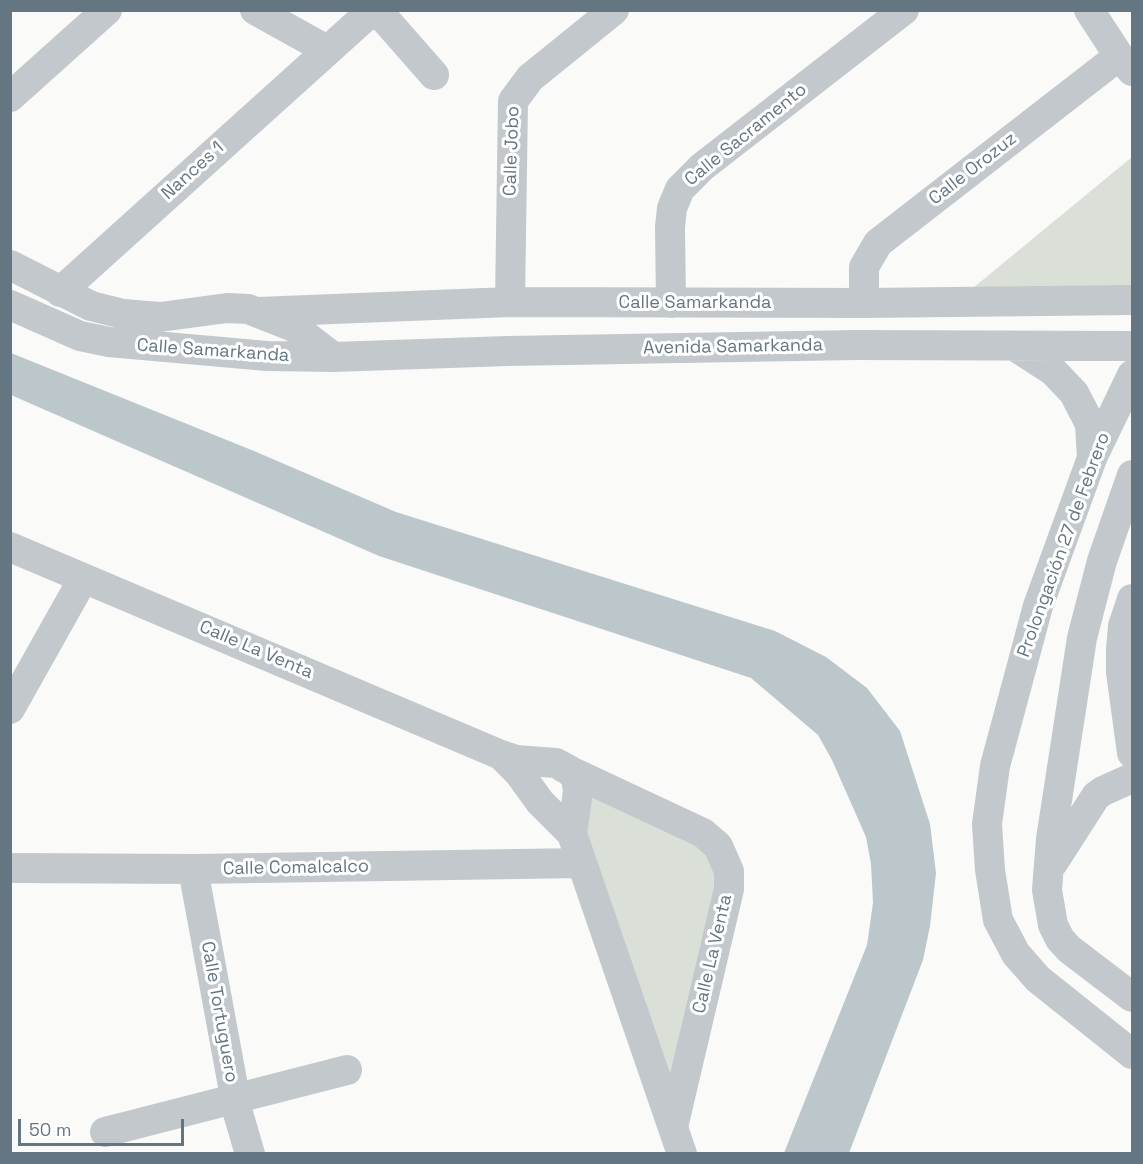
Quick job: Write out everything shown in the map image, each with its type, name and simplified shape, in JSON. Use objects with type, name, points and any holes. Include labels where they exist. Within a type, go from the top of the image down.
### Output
[{"type":"street","points":[[10,97],[107,10]]},
{"type":"street","points":[[255,10],[327,50]]},
{"type":"street","name":"Calle Jobo","points":[[510,302],[513,100],[530,78],[614,10]]},
{"type":"street","name":"Calle Sacramento","points":[[671,303],[670,227],[672,208],[680,189],[702,167],[903,10]]},
{"type":"street","points":[[1089,10],[1126,64]]},
{"type":"street","name":"Nances 1","points":[[60,292],[366,15],[375,14],[384,18],[434,75]]},
{"type":"street","name":"Calle Orozuz","points":[[864,303],[864,267],[878,243],[1126,64]]},
{"type":"street","name":"Calle Samarkanda","points":[[10,265],[60,292],[107,311],[145,316],[183,315],[227,308],[258,312],[510,302],[864,303],[1132,300]]},
{"type":"street","name":"Calle Samarkanda","points":[[10,305],[80,336],[109,342],[202,353],[333,357]]},
{"type":"street","name":"Calle Samarkanda","points":[[258,312],[294,327],[333,357]]},
{"type":"street","name":"Avenida Samarkanda","points":[[333,357],[856,345],[1132,346]]},
{"type":"street","points":[[1016,347],[1047,367],[1074,393],[1090,424],[1093,442],[1091,463]]},
{"type":"street","name":"Prolongación 27 de Febrero","points":[[1132,375],[1091,463],[1038,606],[1017,678],[994,777],[987,824],[998,920],[1016,954],[1038,979],[1132,1054]]},
{"type":"street","points":[[1132,477],[1093,589],[1082,638],[1048,870],[1049,908],[1060,939],[1069,949],[1132,997]]},
{"type":"street","name":"Calle La Venta","points":[[10,547],[501,755],[516,760],[543,761],[564,768],[703,833],[718,846],[729,871],[729,888],[677,1140]]},
{"type":"street","points":[[10,710],[83,579]]},
{"type":"street","points":[[1132,599],[1123,626],[1121,649],[1121,672],[1132,753]]},
{"type":"street","points":[[1067,734],[1070,754],[1075,764],[1094,780],[1106,784],[1127,780]]},
{"type":"street","name":"Calle La Venta","points":[[501,755],[519,773],[540,802],[572,834],[677,1140]]},
{"type":"street","name":"Calle La Venta","points":[[564,768],[576,778],[578,791],[572,834]]},
{"type":"street","points":[[1048,870],[1096,796],[1127,780]]},
{"type":"street","name":"Calle Comalcalco","points":[[10,868],[193,869],[582,863]]},
{"type":"street","name":"Calle Tortuguero","points":[[193,869],[235,1098],[242,1133],[250,1154]]},
{"type":"street","points":[[105,1132],[347,1070]]},
{"type":"shaded area","points":[[1132,157],[1132,300],[956,302]]},
{"type":"shaded area","points":[[11,353],[254,451],[396,512],[775,631],[826,657],[867,688],[900,731],[930,824],[936,873],[930,926],[923,960],[849,1153],[784,1153],[867,945],[873,903],[871,864],[866,837],[832,760],[818,735],[751,678],[379,556],[11,395]]},
{"type":"shaded area","points":[[578,791],[723,853],[673,1127],[573,821]]}]
